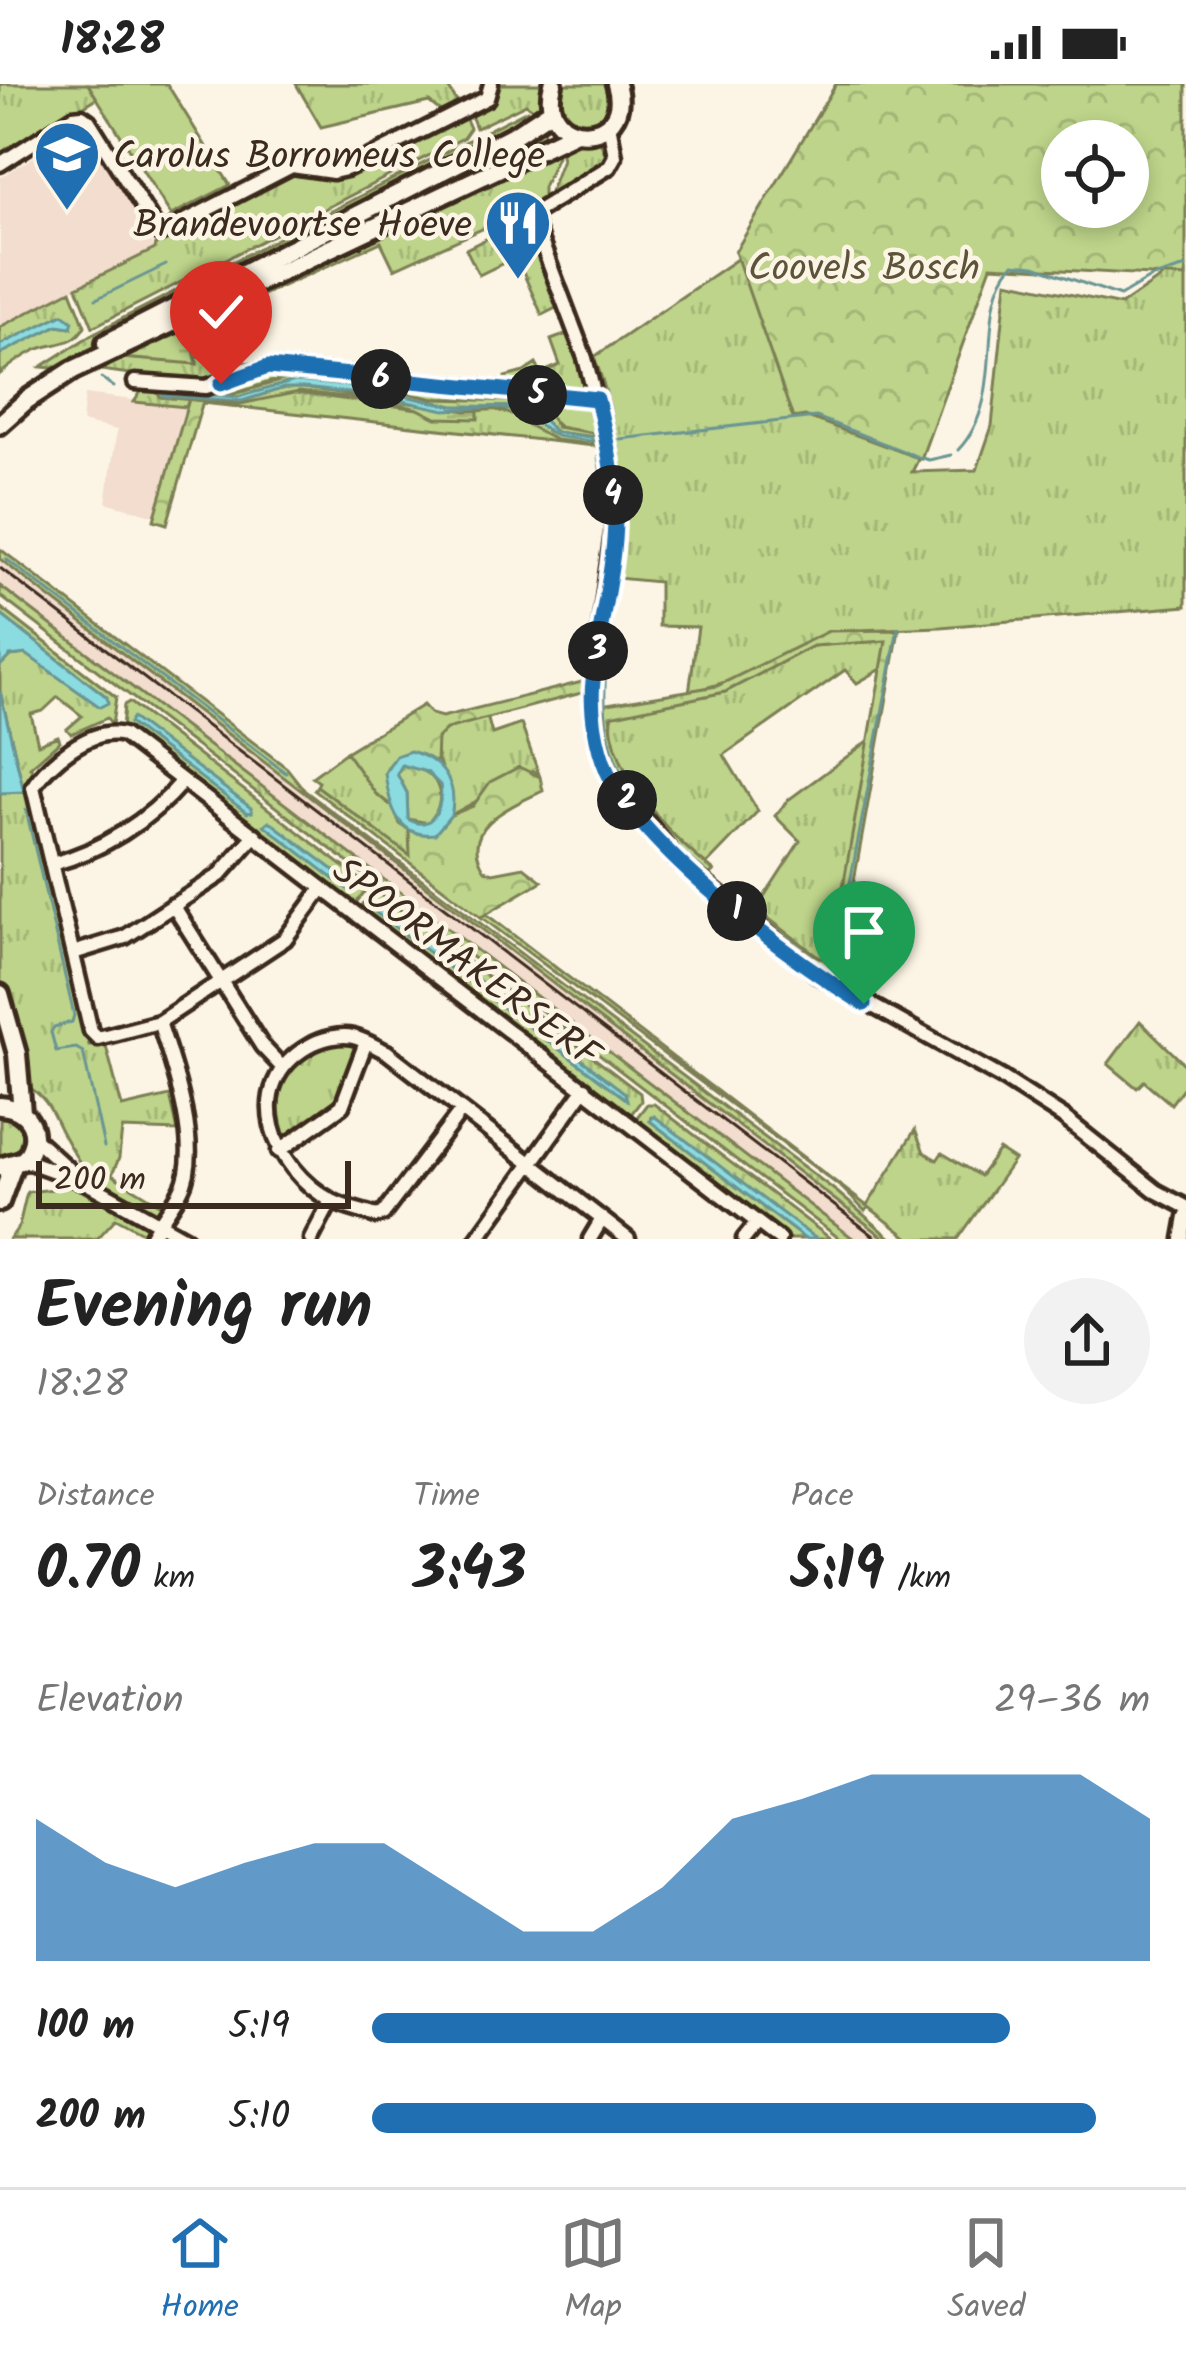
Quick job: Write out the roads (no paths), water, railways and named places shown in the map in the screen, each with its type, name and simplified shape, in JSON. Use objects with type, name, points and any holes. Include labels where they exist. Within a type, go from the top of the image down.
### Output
[{"type":"main road","points":[[553,84],[552,110],[561,124],[593,130]]},
{"type":"main road","points":[[0,424],[74,370],[593,130],[619,106],[617,85]]},
{"type":"main road","points":[[0,411],[72,360],[517,133],[552,110]]},
{"type":"main road","points":[[0,994],[16,1054],[22,1112],[34,1138],[12,1165],[0,1202]]},
{"type":"main road","points":[[0,1106],[22,1112]]},
{"type":"street","points":[[0,164],[73,117],[82,116],[160,234],[292,166],[333,172],[346,169],[487,98],[491,84]]},
{"type":"street","points":[[593,130],[615,156],[597,177],[548,201],[531,215],[597,399],[608,446],[615,518],[592,686],[597,736],[608,772],[677,860],[819,976],[1004,1079],[1084,1133],[1156,1191],[1186,1207]]},
{"type":"street","points":[[135,382],[206,387],[268,367],[597,399]]},
{"type":"street","name":"SPOORMAKERSERF","points":[[52,865],[33,787],[41,775],[79,746],[117,732],[779,1239]]},
{"type":"street","points":[[182,782],[154,811],[89,853],[52,865],[92,1031],[98,1038],[159,1022],[285,939],[322,889]]},
{"type":"street","points":[[73,952],[115,942],[173,905],[226,870],[255,835]]},
{"type":"street","points":[[173,905],[262,1046],[282,1067]]},
{"type":"street","points":[[150,1239],[183,1187],[189,1162],[172,1062],[159,1022]]},
{"type":"street","points":[[460,1112],[383,1214],[376,1216],[332,1201],[293,1170],[280,1150],[270,1118],[275,1078],[282,1067],[319,1041],[349,1036],[387,1052],[628,1239]]},
{"type":"street","points":[[280,1150],[342,1106],[366,1042]]},
{"type":"street","points":[[477,1239],[585,1088]]},
{"type":"street","points":[[34,1138],[85,1183],[187,1239]]},
{"type":"street","points":[[12,1165],[85,1183]]},
{"type":"street","points":[[311,1239],[332,1201]]},
{"type":"street","points":[[1182,1239],[1186,1216]]},
{"type":"street","points":[[590,1239],[602,1220]]},
{"type":"street","points":[[744,1239],[757,1222]]},
{"type":"water","points":[[63,314],[73,321],[71,327],[58,325],[0,354],[0,345]]},
{"type":"water","points":[[295,381],[360,387],[453,406],[515,407],[540,417],[555,432],[596,438],[556,436],[520,412],[496,407],[445,410],[304,388],[284,388],[242,401],[164,396],[161,391],[238,397]]},
{"type":"water","points":[[0,614],[107,697],[108,703],[100,707],[26,654],[10,656],[0,666]]},
{"type":"water","points":[[0,691],[24,792],[0,793]]},
{"type":"water","points":[[132,718],[252,812],[247,813],[129,723]]},
{"type":"water","points":[[410,751],[431,760],[450,783],[451,815],[435,834],[411,831],[397,817],[385,773],[396,756]],"holes":[[[402,765],[427,772],[440,785],[440,801],[430,820],[416,823],[408,819],[407,793],[397,774]]]},
{"type":"water","points":[[269,821],[351,883],[351,892],[264,825]]},
{"type":"water","points":[[382,906],[625,1093],[627,1100],[376,913],[375,908]]},
{"type":"water","points":[[654,1116],[816,1239],[805,1239],[650,1121]]},
{"type":"waterway","points":[[958,450],[983,404],[994,303],[1013,264],[1034,266],[1120,296],[1150,278],[1186,267]]},
{"type":"waterway","points":[[96,299],[166,265]]},
{"type":"waterway","points":[[101,378],[114,387]]},
{"type":"waterway","points":[[620,439],[816,417],[918,457],[929,460],[951,455]]},
{"type":"waterway","points":[[618,453],[620,529],[606,662],[606,718],[621,773],[637,799]]},
{"type":"waterway","points":[[598,457],[603,485]]},
{"type":"waterway","points":[[6,559],[286,773]]},
{"type":"waterway","points":[[743,905],[833,973],[898,628]]},
{"type":"waterway","points":[[26,810],[74,1015],[72,1022],[51,1032],[56,1051],[76,1048],[83,1052],[104,1147]]},
{"type":"waterway","points":[[665,835],[730,895]]},
{"type":"railway","points":[[0,568],[878,1239]]},
{"type":"place","name":"Carolus Borromeus College","points":[[67,213]]},
{"type":"place","name":"Brandevoortse Hoeve","points":[[518,282]]},
{"type":"park label","name":"Coovels Bosch","points":[[864,266]]}]
